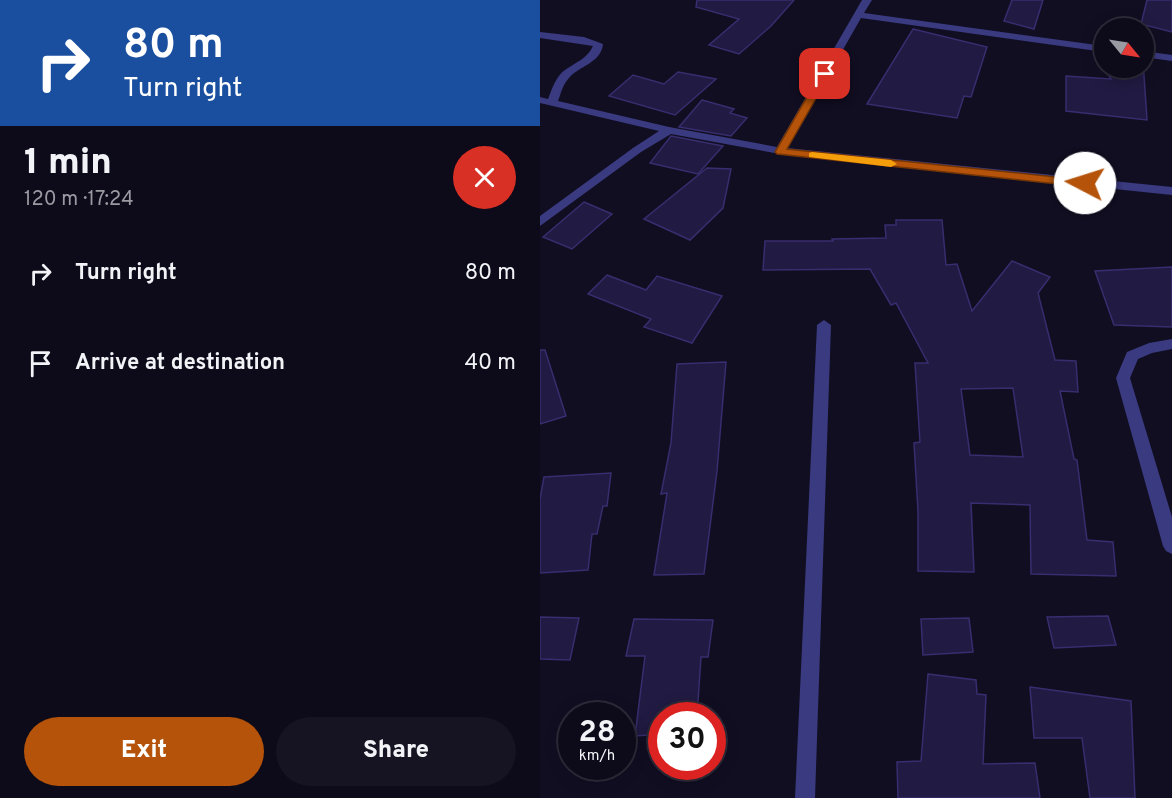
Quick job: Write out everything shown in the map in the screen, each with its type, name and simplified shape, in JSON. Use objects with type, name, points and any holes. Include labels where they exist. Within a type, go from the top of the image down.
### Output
[{"type":"street","points":[[780,152],[866,0]]},
{"type":"street","points":[[859,15],[1094,48]]},
{"type":"street","points":[[540,34],[598,44],[598,48],[583,65],[567,73],[546,101],[669,130],[780,152],[1172,192]]},
{"type":"street","points":[[1154,56],[1172,58]]},
{"type":"street","points":[[540,222],[637,150],[669,130]]},
{"type":"street","points":[[805,798],[824,325]]},
{"type":"street","points":[[1172,344],[1149,348],[1132,356],[1123,378],[1172,546]]},
{"type":"building","points":[[697,0],[794,0],[771,26],[739,54],[709,45],[739,19],[696,7]]},
{"type":"building","points":[[1012,0],[1043,0],[1034,29],[1004,21]]},
{"type":"building","points":[[1147,0],[1172,0],[1172,32],[1154,27],[1154,18],[1142,18]]},
{"type":"building","points":[[913,29],[987,47],[971,97],[964,96],[957,118],[867,104]]},
{"type":"building","points":[[678,72],[716,79],[675,115],[609,96],[633,75],[664,84]]},
{"type":"building","points":[[1066,76],[1111,79],[1144,78],[1147,120],[1066,111]]},
{"type":"building","points":[[702,100],[734,109],[730,113],[747,118],[731,136],[679,127]]},
{"type":"building","points":[[671,136],[723,146],[698,174],[650,163]]},
{"type":"building","points":[[707,168],[731,169],[723,208],[690,240],[644,219]]},
{"type":"building","points":[[584,202],[612,214],[572,249],[543,237]]},
{"type":"building","points":[[896,220],[942,220],[946,265],[957,264],[972,311],[1012,261],[1050,277],[1038,293],[1055,360],[1076,361],[1078,392],[1060,391],[1074,459],[1077,460],[1087,540],[1113,542],[1116,576],[1031,574],[1030,505],[971,503],[974,572],[918,571],[918,511],[914,443],[920,442],[915,363],[928,363],[896,303],[891,305],[870,269],[763,270],[765,241],[886,238],[885,225],[896,225]],"holes":[[[1013,388],[1023,457],[970,455],[961,389]]]},
{"type":"building","points":[[1172,267],[1172,327],[1114,325],[1095,271]]},
{"type":"building","points":[[607,275],[646,290],[657,276],[722,296],[692,343],[644,327],[651,319],[588,294]]},
{"type":"building","points":[[540,350],[545,350],[566,416],[540,424]]},
{"type":"building","points":[[726,362],[717,471],[704,574],[654,575],[667,493],[661,494],[671,443],[677,364]]},
{"type":"building","points":[[611,473],[607,506],[603,506],[597,534],[592,534],[588,570],[540,573],[540,499],[544,477]]},
{"type":"building","points":[[1108,616],[1116,645],[1054,648],[1047,617]]},
{"type":"building","points":[[540,617],[579,618],[570,660],[540,659]]},
{"type":"building","points":[[969,618],[973,652],[923,655],[921,619]]},
{"type":"building","points":[[634,619],[713,620],[708,657],[701,657],[698,702],[648,702],[648,735],[636,736],[645,656],[626,656]]},
{"type":"building","points":[[928,674],[976,680],[977,694],[986,695],[983,764],[1035,763],[1040,798],[898,798],[897,762],[921,761]]},
{"type":"building","points":[[1030,687],[1131,701],[1135,798],[1090,798],[1082,738],[1034,738]]},
{"type":"slow traffic","points":[[812,155],[891,164]]},
{"type":"route","points":[[825,74],[780,152],[1085,183]]}]
